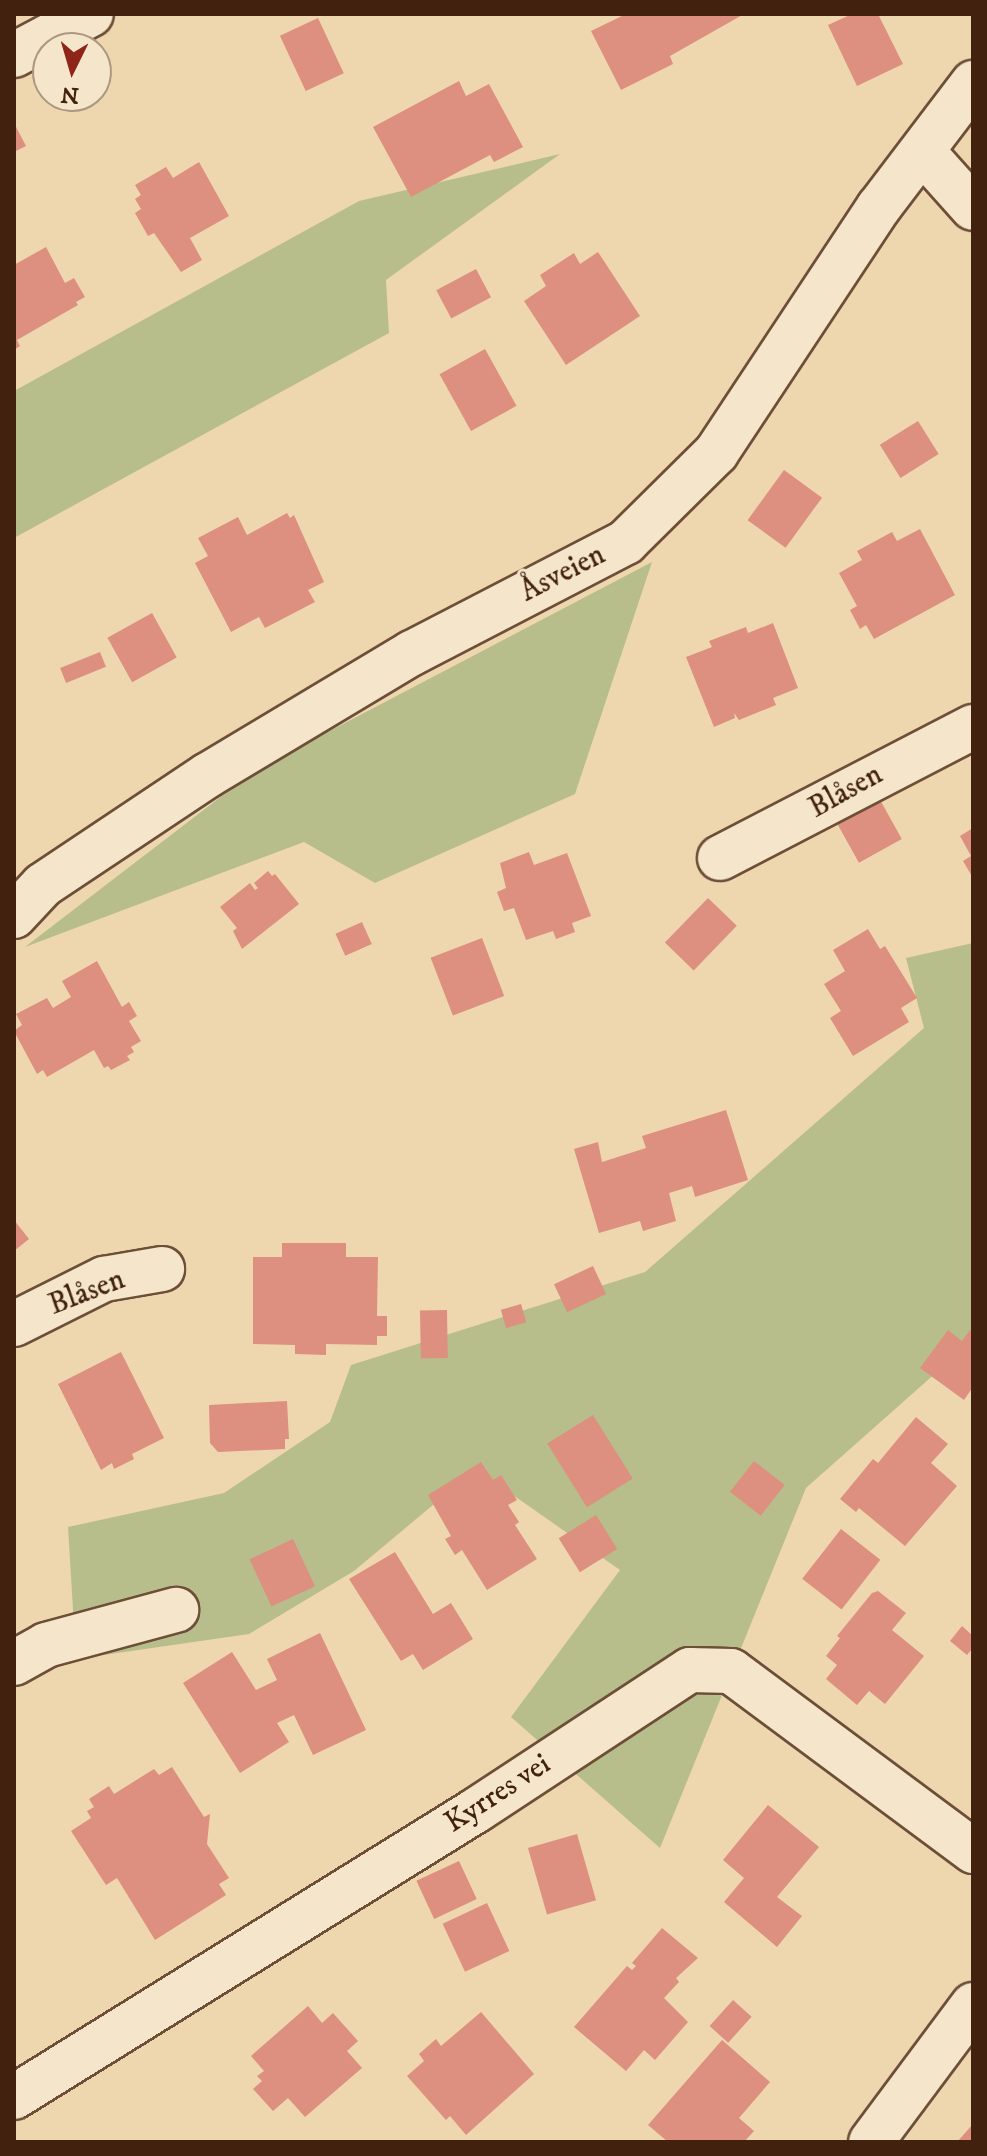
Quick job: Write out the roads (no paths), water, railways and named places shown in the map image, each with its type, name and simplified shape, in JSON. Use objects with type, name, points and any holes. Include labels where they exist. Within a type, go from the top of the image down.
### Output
[{"type":"street","points":[[14,55],[91,14]]},
{"type":"street","name":"Åsveien","points":[[14,916],[43,885],[208,775],[412,653],[626,542],[716,453],[879,207],[973,83]]},
{"type":"street","points":[[923,152],[973,208]]},
{"type":"street","name":"Blåsen","points":[[720,858],[973,727]]},
{"type":"street","name":"Blåsen","points":[[14,1324],[104,1279],[162,1269]]},
{"type":"street","points":[[14,1663],[46,1645],[176,1610]]},
{"type":"street","name":"Kyrres vei","points":[[14,2097],[475,1811],[690,1670],[731,1671],[973,1851]]},
{"type":"street","points":[[871,2142],[973,2005]]}]
